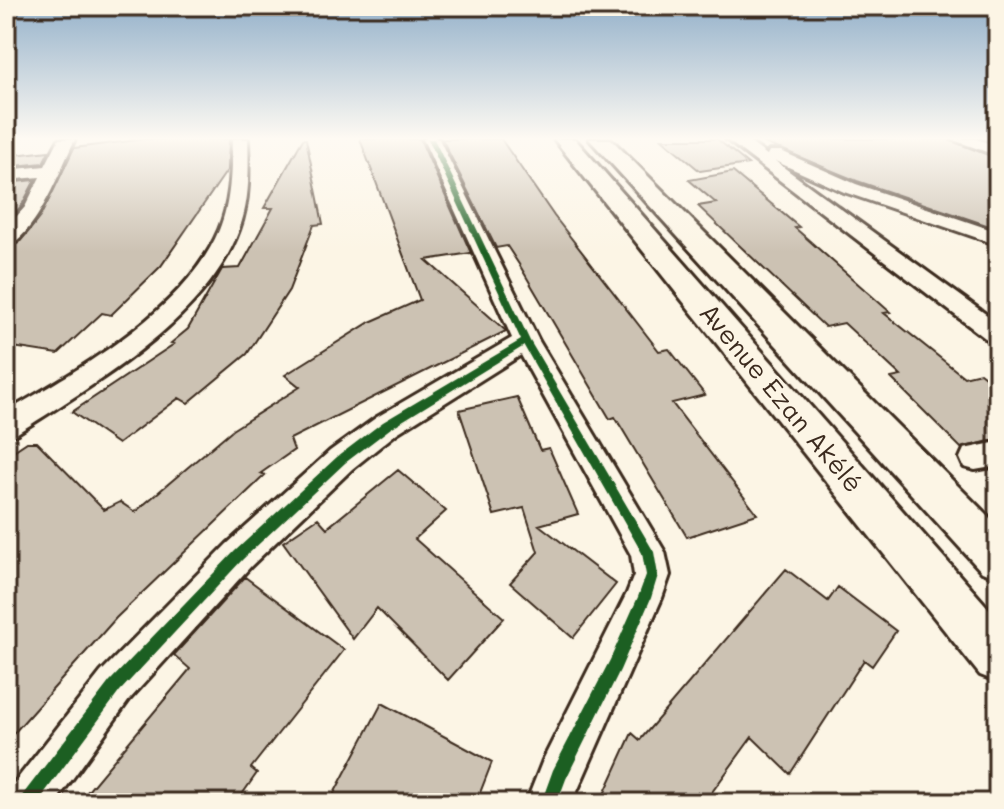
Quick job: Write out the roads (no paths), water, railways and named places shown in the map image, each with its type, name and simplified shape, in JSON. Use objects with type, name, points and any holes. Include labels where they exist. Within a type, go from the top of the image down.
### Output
[{"type":"street","points":[[6,240],[33,209],[50,177]]},
{"type":"street","points":[[6,426],[125,347],[193,286],[224,241],[236,206],[238,177]]},
{"type":"street","points":[[449,177],[526,341],[639,532],[648,552],[652,575],[615,665],[559,776],[549,803]]},
{"type":"street","name":"Avenue Ezan Akélé","points":[[596,177],[998,657]]},
{"type":"street","name":"Avenue Ezan Akélé","points":[[635,177],[998,557]]},
{"type":"street","points":[[786,177],[998,335]]},
{"type":"street","points":[[824,177],[998,239]]},
{"type":"street","points":[[27,803],[115,686],[239,555],[341,460],[408,412],[526,341]]}]
